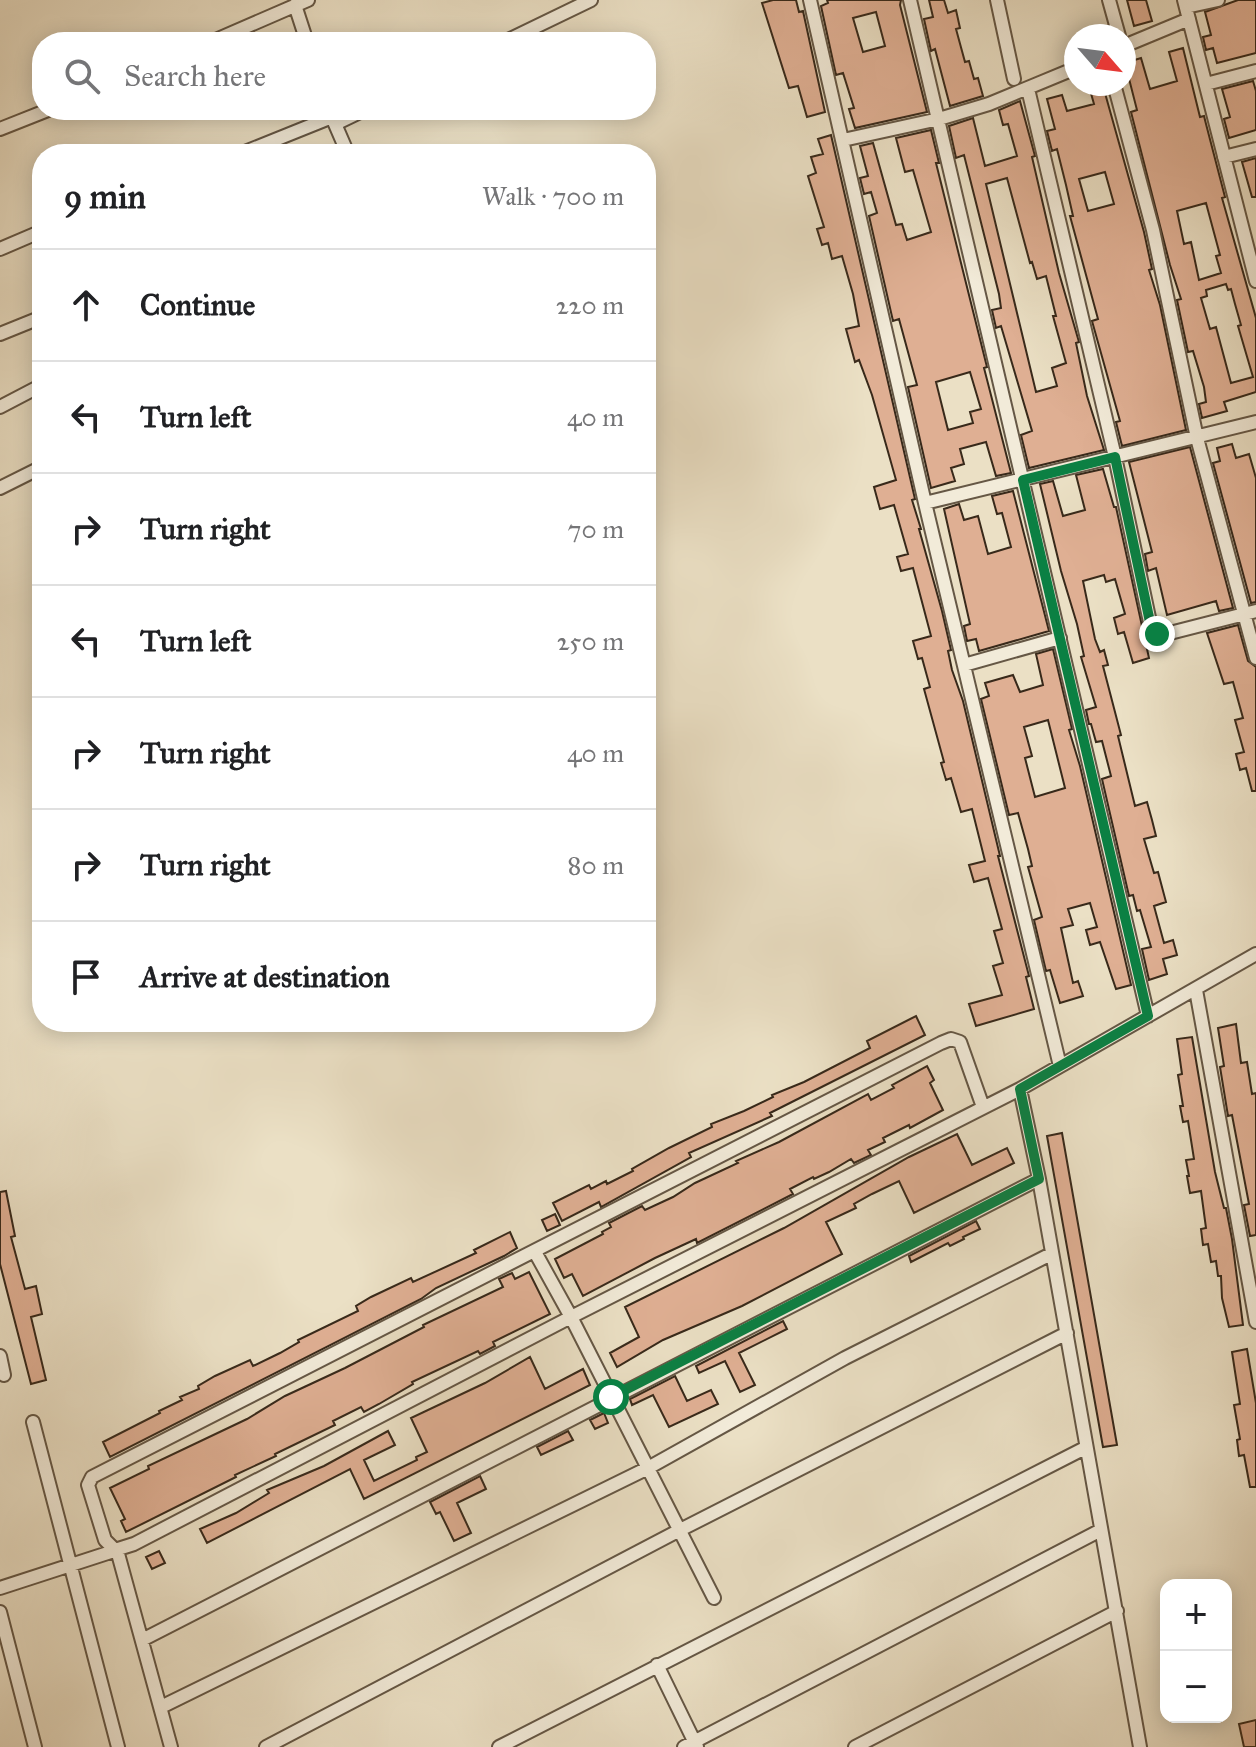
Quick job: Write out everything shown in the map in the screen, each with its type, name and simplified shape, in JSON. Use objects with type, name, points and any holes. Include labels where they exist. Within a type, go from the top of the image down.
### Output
[{"type":"street","points":[[525,32],[591,0]]},
{"type":"street","points":[[810,0],[925,503],[1060,1066]]},
{"type":"street","points":[[910,0],[1148,1016]]},
{"type":"street","points":[[997,0],[1014,79]]},
{"type":"street","points":[[1109,0],[1116,24]]},
{"type":"street","points":[[1136,39],[1186,9],[1218,0]]},
{"type":"street","points":[[234,32],[302,3],[306,32]]},
{"type":"street","points":[[1186,9],[1224,157],[1250,235],[1256,281]]},
{"type":"street","points":[[1206,84],[1256,71]]},
{"type":"street","points":[[843,140],[939,119],[1028,89],[1064,73]]},
{"type":"street","points":[[1028,89],[1115,457],[1150,622],[1155,632],[1166,634],[1250,612]]},
{"type":"street","points":[[1117,96],[1153,230],[1197,438],[1250,612],[1256,658]]},
{"type":"street","points":[[0,129],[32,116]]},
{"type":"street","points":[[277,144],[326,120]]},
{"type":"street","points":[[333,120],[344,144]]},
{"type":"street","points":[[1224,157],[1256,149]]},
{"type":"street","points":[[0,249],[32,235]]},
{"type":"street","points":[[0,334],[32,321]]},
{"type":"street","points":[[0,407],[32,390]]},
{"type":"street","points":[[925,503],[1256,422]]},
{"type":"street","points":[[0,488],[32,472]]},
{"type":"street","points":[[964,665],[1060,638]]},
{"type":"street","points":[[0,1588],[134,1544],[1020,1089],[1256,954]]},
{"type":"street","points":[[1196,990],[1256,1322]]},
{"type":"street","points":[[117,1550],[112,1549],[105,1540],[88,1485],[92,1477],[951,1039],[960,1042],[983,1107]]},
{"type":"street","points":[[1020,1089],[1039,1179],[1140,1747]]},
{"type":"street","points":[[142,1640],[1039,1179]]},
{"type":"street","points":[[535,1252],[714,1598]]},
{"type":"street","points":[[161,1707],[648,1468],[845,1358],[1051,1254]]},
{"type":"street","points":[[266,1747],[678,1531],[1067,1333]]},
{"type":"street","points":[[0,1356],[4,1375]]},
{"type":"street","points":[[33,1422],[118,1747]]},
{"type":"street","points":[[499,1747],[1085,1448]]},
{"type":"street","points":[[657,1665],[692,1745],[1101,1530]]},
{"type":"street","points":[[117,1550],[171,1747]]},
{"type":"street","points":[[855,1747],[1117,1611]]},
{"type":"street","points":[[0,1612],[35,1747]]},
{"type":"building","points":[[796,0],[799,12],[803,11],[825,112],[807,117],[798,86],[789,88],[762,3]]},
{"type":"building","points":[[827,0],[901,0],[927,112],[855,128],[849,109],[854,108],[843,73],[836,75],[821,6],[828,3]],"holes":[[[876,12],[885,46],[863,52],[853,18]]]},
{"type":"building","points":[[929,0],[944,0],[948,13],[956,10],[960,28],[956,29],[965,62],[969,61],[974,79],[978,78],[983,96],[950,106],[935,49],[931,51],[924,19],[933,17]]},
{"type":"building","points":[[1127,0],[1146,0],[1152,21],[1133,24]]},
{"type":"building","points":[[1238,0],[1256,0],[1256,53],[1217,63],[1213,48],[1206,50],[1203,37],[1211,35],[1205,12]]},
{"type":"building","points":[[1183,48],[1200,117],[1204,116],[1225,197],[1222,198],[1256,318],[1256,392],[1224,402],[1227,411],[1202,418],[1199,404],[1206,402],[1204,387],[1193,351],[1188,352],[1177,300],[1181,299],[1131,112],[1137,110],[1133,96],[1136,96],[1136,60],[1141,58],[1150,89],[1177,81],[1169,52]],"holes":[[[1206,203],[1220,255],[1216,256],[1221,273],[1199,280],[1191,242],[1184,244],[1177,211]],[[1226,284],[1228,290],[1231,289],[1253,377],[1231,383],[1216,327],[1210,329],[1201,298],[1207,296],[1206,290]]]},
{"type":"building","points":[[1253,81],[1256,130],[1229,138],[1224,119],[1230,117],[1222,89]]},
{"type":"building","points":[[1062,95],[1067,111],[1094,104],[1092,96],[1106,96],[1144,232],[1152,269],[1149,270],[1160,305],[1186,430],[1122,446],[1116,422],[1120,421],[1092,321],[1098,319],[1070,216],[1073,216],[1057,149],[1052,151],[1047,131],[1055,129],[1047,99]],"holes":[[[1105,172],[1114,204],[1088,211],[1079,179]]]},
{"type":"building","points":[[1020,101],[1035,156],[1032,157],[1059,273],[1079,342],[1076,343],[1087,396],[1104,450],[1029,468],[1021,435],[1032,431],[1001,326],[996,328],[992,310],[1001,308],[999,294],[964,155],[956,158],[949,126],[973,118],[985,166],[1017,156],[1008,124],[1003,125],[999,110]],"holes":[[[1007,178],[1037,279],[1046,276],[1066,363],[1052,368],[1057,386],[1036,392],[986,184]]]},
{"type":"building","points":[[931,130],[939,163],[936,163],[1011,473],[996,476],[986,442],[960,449],[964,464],[951,468],[955,481],[931,488],[908,387],[917,385],[899,319],[893,321],[869,216],[877,213],[871,192],[864,194],[860,178],[868,176],[860,146],[873,143],[896,225],[902,224],[907,240],[931,232],[913,170],[905,172],[896,138]],"holes":[[[970,372],[981,409],[970,412],[973,423],[948,430],[936,382]]]},
{"type":"building","points":[[831,135],[915,499],[912,500],[951,650],[948,651],[952,670],[963,701],[1029,976],[1026,977],[1034,1009],[976,1026],[969,1004],[1002,995],[993,966],[1003,963],[994,931],[1002,929],[988,878],[974,882],[969,865],[985,861],[972,809],[961,812],[951,778],[946,780],[941,763],[944,762],[924,689],[930,687],[922,658],[918,659],[913,641],[931,636],[913,568],[901,571],[897,557],[908,554],[894,505],[880,509],[874,487],[896,480],[872,395],[859,360],[855,362],[846,329],[859,326],[853,294],[842,256],[832,259],[828,243],[822,245],[817,229],[824,227],[808,176],[816,173],[811,157],[823,154],[818,139]]},
{"type":"building","points":[[1256,158],[1256,197],[1252,197],[1242,162]]},
{"type":"building","points":[[1232,444],[1236,458],[1249,454],[1256,478],[1256,602],[1251,603],[1213,463],[1220,461],[1217,448]]},
{"type":"building","points":[[1190,447],[1233,608],[1219,611],[1216,601],[1167,615],[1156,568],[1148,571],[1145,554],[1152,552],[1129,462]]},
{"type":"building","points":[[1103,469],[1116,507],[1149,658],[1133,663],[1124,632],[1118,634],[1114,618],[1125,614],[1115,579],[1106,582],[1104,575],[1083,581],[1095,639],[1100,652],[1104,650],[1108,665],[1103,666],[1135,806],[1147,802],[1156,836],[1144,839],[1166,902],[1154,906],[1164,943],[1173,940],[1177,955],[1163,959],[1167,974],[1149,980],[1142,949],[1151,947],[1140,910],[1137,911],[1133,895],[1129,896],[1102,779],[1111,776],[1102,741],[1096,742],[1089,724],[1086,710],[1096,707],[1040,484],[1053,481],[1063,516],[1085,510],[1076,475]]},
{"type":"building","points":[[1013,491],[1049,631],[979,651],[976,639],[967,641],[964,626],[970,624],[944,509],[959,504],[964,520],[978,516],[988,554],[1011,547],[1002,513],[997,514],[992,496]]},
{"type":"building","points":[[1238,625],[1248,661],[1256,667],[1256,791],[1252,791],[1246,768],[1240,770],[1236,754],[1244,752],[1235,720],[1243,718],[1233,682],[1224,684],[1207,633]]},
{"type":"building","points":[[1053,649],[1072,729],[1069,730],[1131,985],[1116,989],[1100,942],[1090,945],[1086,930],[1097,927],[1090,903],[1068,909],[1073,925],[1061,928],[1073,983],[1078,981],[1083,996],[1060,1003],[1050,970],[1046,971],[1034,920],[1042,917],[1028,867],[1032,866],[1028,849],[1018,813],[1009,815],[981,699],[989,696],[985,683],[1013,675],[1020,692],[1043,685],[1036,654]],"holes":[[[1048,720],[1065,788],[1035,797],[1025,758],[1032,756],[1024,727]]]},
{"type":"building","points":[[916,1016],[925,1035],[770,1113],[772,1116],[689,1153],[691,1157],[601,1207],[599,1202],[562,1221],[553,1203],[589,1185],[591,1189],[606,1181],[607,1184],[633,1171],[669,1148],[712,1127],[711,1124],[744,1111],[870,1048],[867,1041]]},
{"type":"building","points":[[1236,1024],[1241,1063],[1247,1062],[1252,1094],[1256,1093],[1256,1235],[1250,1236],[1244,1205],[1249,1204],[1220,1067],[1224,1066],[1218,1028]]},
{"type":"building","points":[[1192,1037],[1215,1172],[1232,1239],[1243,1325],[1229,1327],[1222,1298],[1221,1276],[1218,1276],[1216,1261],[1211,1262],[1208,1244],[1203,1245],[1201,1229],[1206,1228],[1201,1191],[1190,1193],[1186,1160],[1194,1159],[1188,1121],[1183,1122],[1180,1106],[1183,1106],[1178,1075],[1182,1074],[1177,1039]]},
{"type":"building","points":[[927,1066],[934,1080],[930,1083],[943,1110],[883,1138],[885,1142],[868,1150],[871,1155],[854,1163],[851,1159],[813,1177],[790,1189],[793,1194],[697,1243],[696,1239],[655,1258],[583,1296],[572,1274],[564,1278],[555,1259],[603,1234],[611,1227],[609,1223],[642,1206],[645,1210],[673,1197],[738,1163],[736,1161],[779,1142],[868,1094],[871,1100]]},
{"type":"building","points":[[1062,1133],[1117,1445],[1103,1447],[1047,1136]]},
{"type":"building","points":[[957,1134],[972,1165],[1007,1148],[1014,1163],[914,1213],[899,1181],[872,1194],[854,1204],[856,1208],[826,1222],[842,1254],[742,1306],[663,1340],[617,1367],[610,1353],[639,1337],[625,1307],[784,1228],[909,1157]]},
{"type":"building","points":[[6,1191],[15,1236],[11,1237],[25,1289],[36,1286],[42,1314],[31,1317],[46,1380],[31,1384],[0,1264],[0,1192]]},
{"type":"building","points":[[555,1214],[560,1225],[547,1231],[542,1220]]},
{"type":"building","points":[[976,1221],[980,1229],[911,1262],[909,1256]]},
{"type":"building","points":[[510,1232],[517,1248],[504,1256],[110,1457],[103,1442],[160,1413],[215,1376],[250,1360],[253,1366],[280,1353],[298,1340],[358,1311],[356,1306],[371,1297],[476,1253],[474,1250]]},
{"type":"building","points":[[529,1272],[550,1314],[493,1342],[495,1346],[480,1354],[478,1351],[412,1382],[364,1412],[361,1407],[333,1421],[335,1425],[126,1532],[121,1521],[125,1519],[110,1488],[423,1325],[503,1287],[499,1279],[512,1273],[515,1279]]},
{"type":"building","points":[[783,1321],[787,1329],[739,1353],[755,1385],[740,1392],[725,1361],[699,1373],[696,1366]]},
{"type":"building","points":[[1247,1349],[1256,1403],[1256,1487],[1250,1487],[1244,1455],[1239,1456],[1237,1440],[1240,1439],[1234,1405],[1240,1404],[1232,1352]]},
{"type":"building","points":[[530,1357],[545,1389],[583,1369],[590,1385],[364,1499],[350,1469],[207,1543],[200,1529],[236,1513],[269,1493],[267,1490],[324,1466],[388,1431],[395,1445],[364,1460],[374,1481],[417,1460],[416,1457],[427,1452],[411,1418],[485,1383]]},
{"type":"building","points":[[675,1376],[687,1401],[711,1390],[718,1404],[669,1427],[653,1395],[632,1405],[630,1399]]},
{"type":"building","points":[[604,1413],[608,1423],[595,1429],[590,1420]]},
{"type":"building","points":[[568,1431],[573,1440],[541,1455],[537,1447]]},
{"type":"building","points":[[480,1476],[486,1489],[457,1503],[471,1533],[454,1541],[440,1512],[436,1514],[430,1502]]},
{"type":"building","points":[[159,1551],[165,1563],[152,1569],[146,1557]]},
{"type":"building","points":[[1256,1720],[1256,1747],[1244,1747],[1239,1724]]},
{"type":"route","points":[[611,1397],[1039,1179],[1020,1089],[1148,1016],[1023,480],[1115,457],[1151,627],[1157,634]]}]
